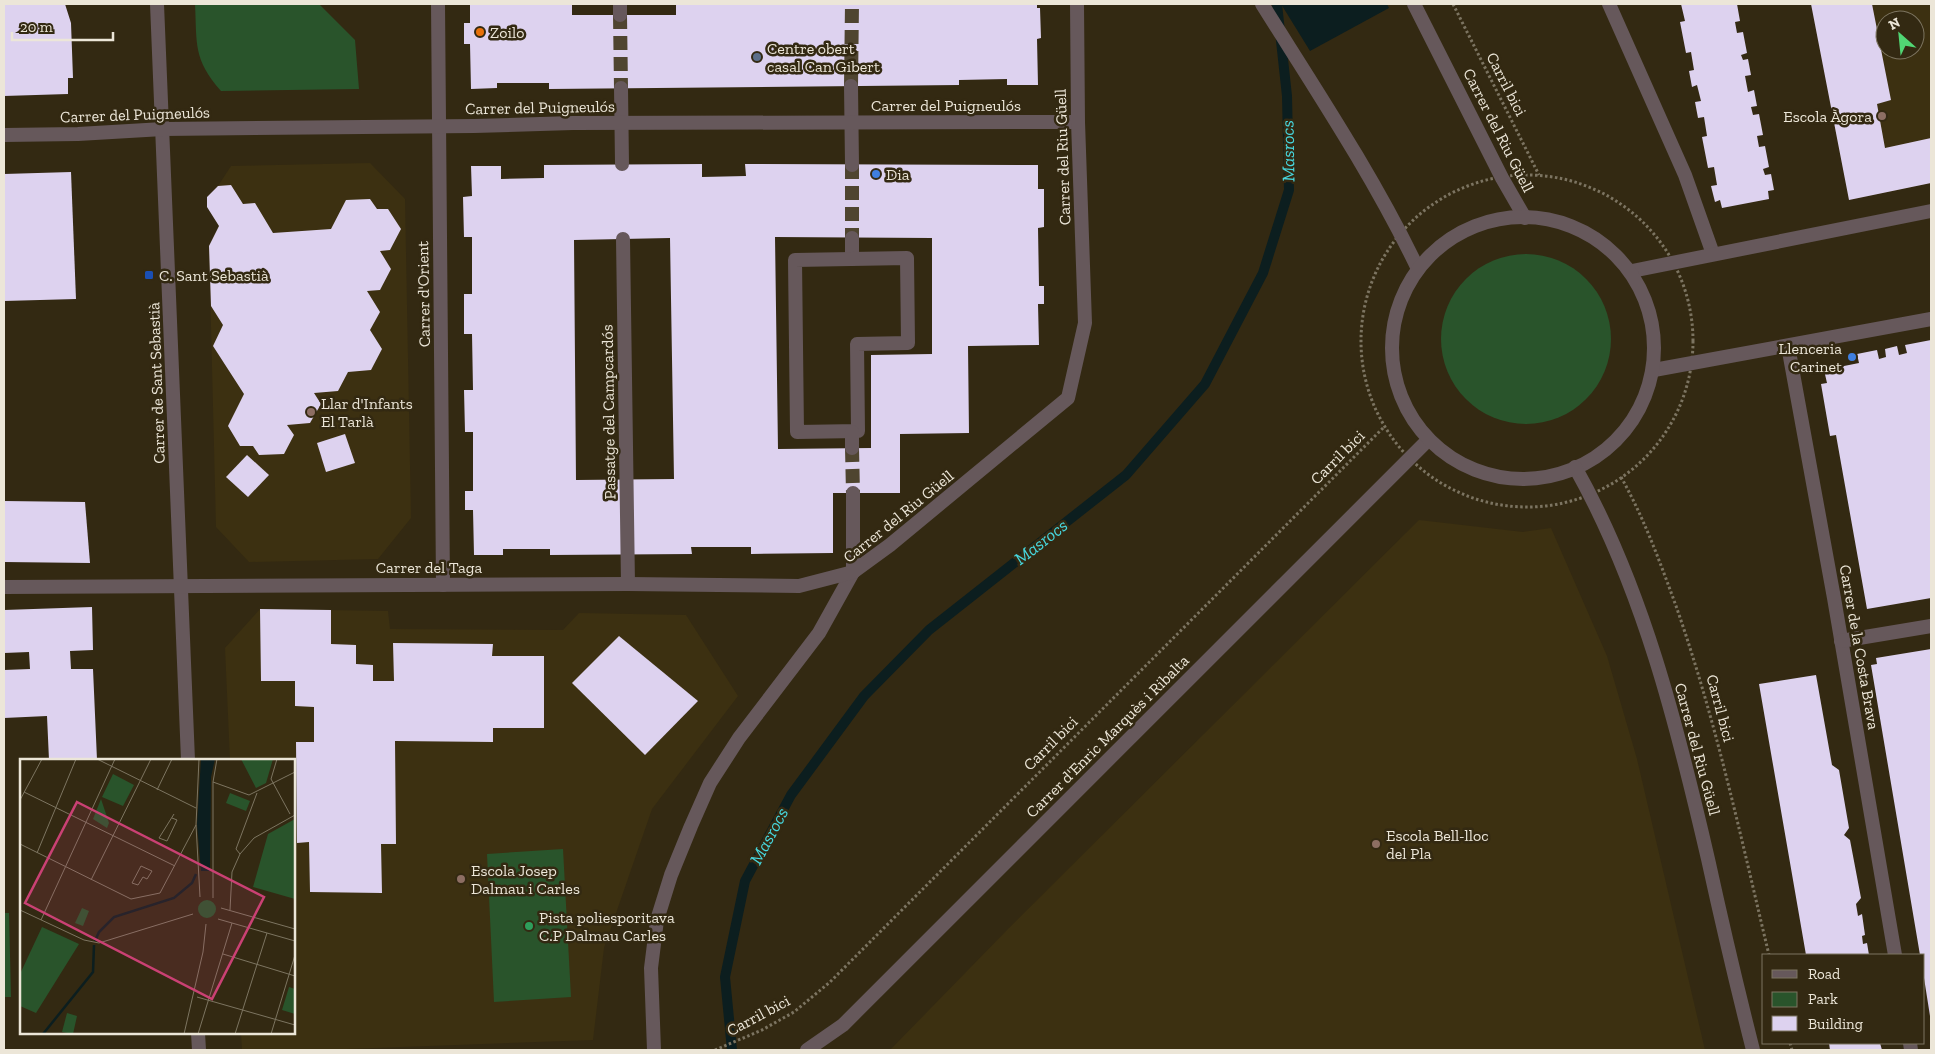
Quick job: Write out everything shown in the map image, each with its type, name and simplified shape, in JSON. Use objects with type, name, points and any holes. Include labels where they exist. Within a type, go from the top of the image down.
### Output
[{"type":"street","name":"Carrer de Sant Sebastià","points":[[157,4],[188,759]]},
{"type":"street","name":"Carrer d'Orient","points":[[438,4],[443,585]]},
{"type":"street","name":"Carrer del Riu Güell","points":[[654,1050],[651,968],[657,920],[671,875],[710,783],[739,738],[819,633],[853,572],[890,545],[1068,398],[1085,323],[1078,122],[1077,4]]},
{"type":"street","points":[[1262,4],[1318,93],[1401,234],[1418,269]]},
{"type":"street","name":"Carrer del Riu Güell","points":[[1414,4],[1502,178],[1525,218]]},
{"type":"street","points":[[1609,4],[1685,175],[1714,254]]},
{"type":"street","points":[[852,86],[852,164]]},
{"type":"street","points":[[620,88],[622,164]]},
{"type":"street","name":"Carrer del Puigneulós","points":[[4,135],[162,130],[622,123],[1078,122]]},
{"type":"street","points":[[1632,271],[1931,211]]},
{"type":"street","points":[[1525,218],[1553,221],[1587,232],[1600,239],[1617,253],[1632,271],[1642,288],[1652,314],[1656,348],[1650,386],[1637,413],[1624,430],[1601,451],[1575,467],[1525,478],[1502,477],[1466,466],[1438,450],[1428,440],[1407,413],[1399,397],[1394,382],[1390,352],[1394,315],[1409,281],[1431,256],[1450,241],[1466,232],[1495,223],[1525,218]]},
{"type":"street","points":[[852,238],[852,259]]},
{"type":"street","name":"Passatge del Campcardós","points":[[623,239],[628,584]]},
{"type":"street","points":[[907,258],[908,343],[857,344],[858,431],[797,432],[795,260],[852,259],[907,258]]},
{"type":"street","points":[[1654,370],[1931,319]]},
{"type":"street","name":"Carrer de la Costa Brava","points":[[1788,346],[1895,954]]},
{"type":"street","points":[[852,432],[852,448]]},
{"type":"street","name":"Carrer d'Enric Marquès i Ribalta","points":[[806,1050],[843,1025],[1428,440]]},
{"type":"street","name":"Carrer del Riu Güell","points":[[1575,467],[1610,538],[1630,587],[1672,710],[1753,1050]]},
{"type":"street","points":[[853,493],[853,572]]},
{"type":"street","name":"Carrer del Taga","points":[[4,587],[628,584],[799,586],[853,572]]},
{"type":"street","points":[[1841,641],[1931,626]]},
{"type":"street","points":[[198,1034],[199,1050]]},
{"type":"path","name":"Carril bici","points":[[1453,4],[1539,175]]},
{"type":"path","name":"Carril bici","points":[[1519,174],[1539,175],[1579,184],[1603,193],[1624,205],[1644,223],[1653,233],[1681,280],[1691,315],[1694,338],[1681,407],[1654,451],[1634,469],[1589,493],[1548,506],[1508,507],[1464,494],[1445,484],[1410,456],[1384,427],[1369,398],[1364,377],[1361,344],[1362,314],[1370,283],[1383,254],[1417,214],[1432,203],[1472,185],[1519,174]]},
{"type":"path","name":"Carril bici","points":[[715,1050],[762,1030],[794,1012],[830,982],[1384,427]]},
{"type":"path","name":"Carril bici","points":[[1621,477],[1638,506],[1694,658],[1721,756],[1769,954]]},
{"type":"shaded area","points":[[1281,4],[1387,4],[1389,8],[1310,51]]},
{"type":"shaded area","name":"Escola Àgora","points":[[1811,4],[1931,4],[1931,183],[1849,200]]},
{"type":"shaded area","name":"Llar d'Infants El Tarlà","points":[[370,163],[405,199],[411,518],[378,559],[249,562],[216,527],[209,246],[219,226],[207,207],[207,197],[218,186],[231,166]]},
{"type":"shaded area","name":"Escola Bell-lloc del Pla","points":[[1419,520],[1523,532],[1551,528],[1607,656],[1637,759],[1705,1050],[890,1050],[1009,928]]},
{"type":"shaded area","name":"Escola Josep Dalmau i Carles","points":[[260,609],[388,611],[390,629],[563,630],[579,613],[686,615],[738,696],[652,809],[604,948],[593,1040],[320,1050],[242,1050],[241,1034],[295,1034],[295,759],[230,759],[225,648]]},
{"type":"green space","points":[[195,4],[319,4],[355,40],[359,89],[221,91],[205,70],[198,51]]},
{"type":"green space","points":[[1534,254],[1559,260],[1580,273],[1592,285],[1608,314],[1611,339],[1610,356],[1605,372],[1592,393],[1580,405],[1551,421],[1518,424],[1493,418],[1472,405],[1460,393],[1444,364],[1441,331],[1447,306],[1460,285],[1472,273],[1501,257]]},
{"type":"green space","name":"Pista poliesporitava C.P Dalmau Carles","points":[[563,849],[571,997],[494,1002],[487,854]]},
{"type":"green space","points":[[4,913],[9,913],[11,997],[4,997]]},
{"type":"building","points":[[4,4],[65,4],[71,23],[73,78],[68,78],[68,94],[4,96]]},
{"type":"building","points":[[470,4],[572,4],[572,15],[676,15],[676,4],[1037,4],[1037,8],[1040,8],[1041,38],[1037,39],[1038,85],[1007,85],[1007,79],[959,80],[959,85],[549,89],[549,83],[497,83],[497,88],[471,89],[470,44],[464,44],[464,23],[470,23]]},
{"type":"building","points":[[1681,4],[1737,4],[1740,21],[1735,22],[1737,33],[1743,32],[1747,53],[1741,55],[1743,60],[1748,59],[1751,75],[1745,76],[1748,92],[1754,90],[1757,106],[1751,107],[1753,115],[1759,114],[1763,135],[1757,136],[1759,147],[1765,146],[1769,167],[1763,169],[1765,175],[1771,174],[1774,190],[1768,191],[1769,199],[1722,208],[1720,200],[1715,202],[1711,186],[1717,185],[1714,167],[1708,168],[1702,137],[1707,136],[1704,117],[1698,118],[1695,102],[1701,101],[1697,85],[1692,87],[1689,71],[1694,70],[1691,52],[1686,53],[1680,22],[1685,21]]},
{"type":"building","name":"Escola Àgora","points":[[1811,4],[1872,4],[1875,19],[1875,60],[1883,60],[1891,100],[1877,104],[1885,148],[1931,138],[1931,183],[1849,200]]},
{"type":"building","points":[[702,164],[702,177],[746,176],[745,164],[1038,165],[1038,189],[1044,189],[1044,227],[1038,228],[1039,286],[1044,286],[1044,304],[1038,304],[1039,345],[968,346],[969,433],[900,434],[900,493],[833,493],[833,553],[751,554],[751,547],[691,547],[692,554],[550,555],[550,549],[503,549],[503,555],[474,555],[473,510],[465,510],[465,491],[473,491],[473,432],[465,432],[464,390],[473,390],[472,334],[464,334],[464,294],[472,294],[472,237],[464,237],[463,197],[472,196],[471,166],[501,166],[501,179],[544,178],[544,165]],"holes":[[[775,237],[932,238],[932,354],[871,355],[871,448],[778,449]],[[670,238],[674,479],[576,480],[574,240]]]},
{"type":"building","points":[[71,172],[76,299],[4,301],[4,174]]},
{"type":"building","points":[[231,185],[243,204],[255,203],[273,233],[331,229],[346,200],[370,199],[377,209],[388,209],[401,229],[390,250],[380,251],[391,269],[380,290],[367,291],[380,312],[370,330],[382,349],[371,370],[348,372],[338,391],[314,393],[321,404],[310,423],[287,425],[294,435],[284,454],[259,455],[253,446],[240,446],[228,426],[244,394],[213,346],[223,325],[211,306],[209,246],[219,226],[207,207],[207,197],[218,186]]},
{"type":"building","points":[[1931,340],[1931,598],[1867,609],[1836,435],[1830,436],[1821,384],[1827,383],[1824,370],[1859,363],[1857,354],[1877,350],[1879,359],[1886,357],[1885,349],[1897,346],[1899,355],[1907,353],[1905,345]]},
{"type":"building","points":[[345,434],[355,463],[326,472],[317,443]]},
{"type":"building","points":[[247,455],[269,475],[248,497],[226,477]]},
{"type":"building","points":[[4,501],[85,502],[90,563],[4,562]]},
{"type":"building","points":[[92,607],[93,650],[70,651],[71,669],[93,669],[97,759],[49,759],[47,716],[4,718],[4,670],[30,669],[29,652],[4,653],[4,610]]},
{"type":"building","points":[[260,609],[331,610],[331,644],[356,645],[356,664],[373,665],[373,681],[394,681],[393,643],[493,644],[492,656],[544,656],[544,728],[493,728],[493,742],[395,741],[396,844],[381,844],[382,893],[310,892],[309,842],[297,843],[296,742],[314,742],[314,707],[295,706],[295,681],[261,681]]},
{"type":"building","points":[[619,636],[698,701],[645,755],[572,683]]},
{"type":"building","points":[[1931,649],[1931,1016],[1925,984],[1925,954],[1920,954],[1871,665],[1877,664],[1876,658]]},
{"type":"building","points":[[1816,675],[1832,765],[1839,770],[1849,828],[1844,835],[1850,840],[1861,898],[1856,904],[1858,916],[1862,914],[1865,935],[1862,936],[1863,944],[1867,943],[1869,954],[1806,954],[1759,684]]},
{"type":"building","points":[[1829,1044],[1880,1044],[1882,1050],[1830,1050]]},
{"type":"waterway","name":"Masrocs","points":[[732,1050],[725,977],[745,881],[791,795],[864,696],[929,630],[1126,475],[1205,384],[1263,273],[1289,190],[1287,96],[1277,4]]},
{"type":"tunnel","points":[[851,86],[852,4]]},
{"type":"tunnel","points":[[620,15],[621,88]]},
{"type":"tunnel","points":[[852,165],[852,238]]},
{"type":"tunnel","points":[[852,448],[853,493]]},
{"type":"place","name":"Zoilo","points":[[480,32]]},
{"type":"place","name":"Centre obert casal Can Gibert","points":[[757,57]]},
{"type":"place","name":"Escola Àgora","points":[[1882,116]]},
{"type":"place","name":"Dia","points":[[876,174]]},
{"type":"place","name":"C. Sant Sebastià","points":[[149,275]]},
{"type":"place","name":"Llenceria Carinet","points":[[1852,357]]},
{"type":"place","name":"Llar d'Infants El Tarlà","points":[[311,412]]},
{"type":"place","name":"Escola Bell-lloc del Pla","points":[[1376,844]]},
{"type":"place","name":"Escola Josep Dalmau i Carles","points":[[461,879]]},
{"type":"place","name":"Pista poliesporitava C.P Dalmau Carles","points":[[529,926]]}]
